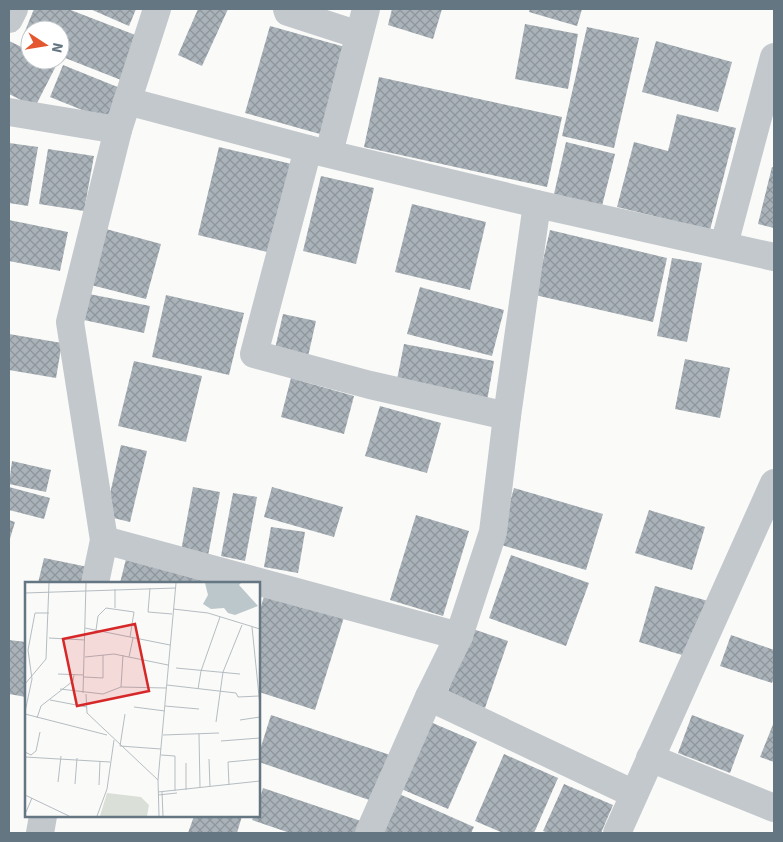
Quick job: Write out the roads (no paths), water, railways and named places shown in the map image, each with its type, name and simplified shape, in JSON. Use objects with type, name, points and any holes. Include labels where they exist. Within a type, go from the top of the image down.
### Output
[{"type":"street","points":[[9,19],[14,9]]},
{"type":"street","points":[[94,582],[104,540],[70,322],[118,130],[157,9]]},
{"type":"street","points":[[287,9],[288,12],[359,36]]},
{"type":"street","points":[[366,9],[359,36],[318,151],[254,354],[370,385],[507,416]]},
{"type":"street","points":[[724,245],[774,57]]},
{"type":"street","points":[[127,101],[318,151],[537,204],[774,257]]},
{"type":"street","points":[[9,112],[118,130]]},
{"type":"street","points":[[369,833],[429,697],[459,636],[493,532],[507,416],[537,204]]},
{"type":"street","points":[[617,833],[774,483]]},
{"type":"street","points":[[104,540],[259,582]]},
{"type":"street","points":[[260,582],[459,636]]},
{"type":"street","points":[[429,697],[634,794]]},
{"type":"street","points":[[650,758],[774,808]]},
{"type":"street","points":[[40,833],[44,817]]}]
